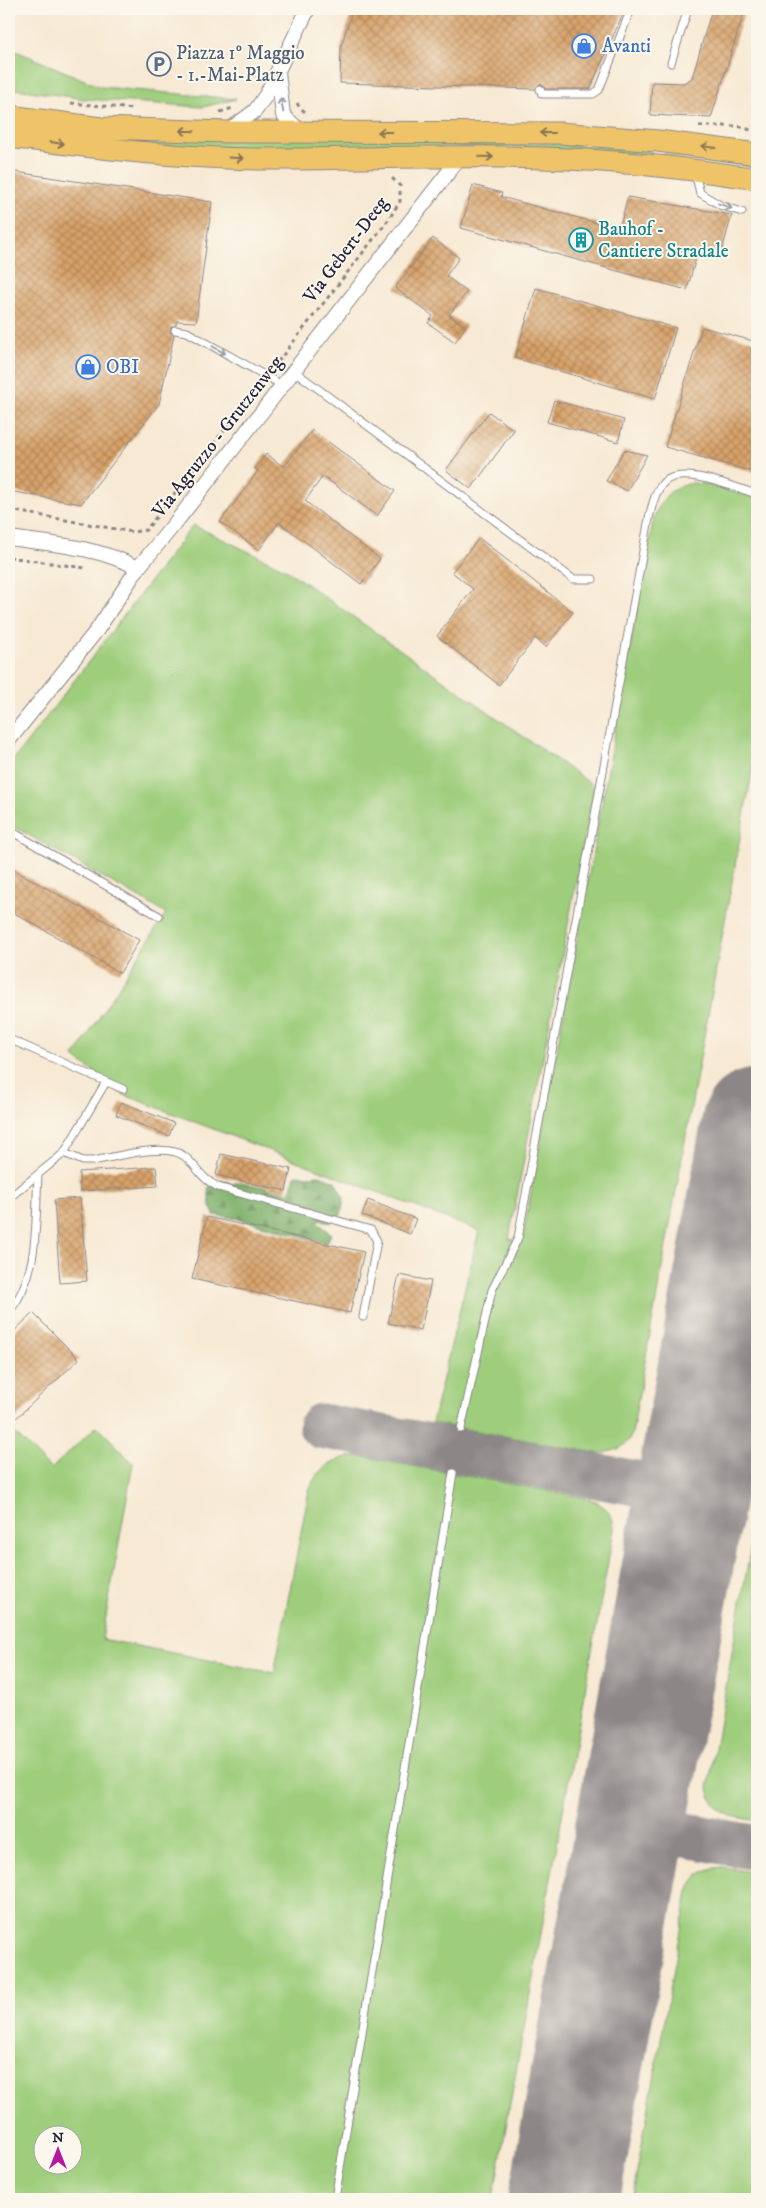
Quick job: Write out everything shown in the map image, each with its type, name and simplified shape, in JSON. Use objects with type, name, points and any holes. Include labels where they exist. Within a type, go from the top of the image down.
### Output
[{"type":"main road","points":[[9,116],[101,128],[227,132],[560,133],[658,141],[757,154]]},
{"type":"main road","points":[[9,137],[131,152],[256,159],[454,156],[553,158],[655,164],[757,179]]},
{"type":"street","points":[[227,132],[255,112],[278,72],[308,9]]},
{"type":"street","points":[[278,72],[283,115],[301,132]]},
{"type":"street","name":"Via Agruzzo - Grutzenweg","points":[[9,740],[97,630],[138,568],[176,522],[454,165],[454,156]]},
{"type":"street","points":[[9,538],[88,549],[118,557],[138,568]]},
{"type":"lane","points":[[540,89],[542,94],[593,94],[599,90],[630,9]]},
{"type":"lane","points":[[671,63],[688,9]]},
{"type":"lane","points":[[694,170],[700,194],[722,206],[742,212]]},
{"type":"lane","points":[[175,330],[187,332],[282,384]]},
{"type":"lane","points":[[293,370],[573,579],[593,579]]},
{"type":"lane","points":[[461,1429],[492,1290],[518,1238],[648,518],[659,489],[670,478],[678,476],[696,476],[757,494]]},
{"type":"lane","points":[[9,830],[159,916]]},
{"type":"lane","points":[[9,1039],[123,1089]]},
{"type":"lane","points":[[9,1198],[64,1152],[106,1082]]},
{"type":"lane","points":[[64,1152],[83,1160],[93,1161],[157,1150],[180,1153],[208,1183],[371,1230],[377,1241],[363,1317]]},
{"type":"lane","points":[[9,1312],[19,1300],[33,1262],[38,1175]]},
{"type":"lane","points":[[334,2199],[453,1473]]},
{"type":"path","points":[[64,103],[138,109]]},
{"type":"path","points":[[214,113],[239,106]]},
{"type":"path","name":"Via Gebert-Deeg","points":[[9,510],[133,532],[146,530],[389,219],[400,201],[400,186],[397,180],[382,174]]},
{"type":"path","points":[[9,557],[85,568]]},
{"type":"green space","points":[[9,48],[101,87],[236,99],[203,107],[85,99],[9,88]]},
{"type":"green space","points":[[9,123],[525,142],[651,150],[651,155],[526,147],[242,148],[161,146]]},
{"type":"green space","points":[[664,153],[757,165],[757,168],[663,157]]},
{"type":"green space","points":[[693,483],[705,484],[757,499],[757,744],[632,1433],[627,1443],[619,1449],[597,1453],[432,1423],[479,1231],[122,1094],[74,1057],[166,913],[9,824],[9,766],[193,525],[285,569],[594,786],[509,1239],[522,1242],[654,517],[668,494],[678,487]]},
{"type":"green space","points":[[298,1174],[307,1176],[319,1175],[335,1181],[344,1198],[341,1215],[330,1223],[320,1219],[318,1222],[331,1234],[327,1243],[240,1219],[214,1215],[210,1205],[208,1188],[215,1181],[222,1180],[232,1184],[240,1182],[289,1193],[295,1176]]},
{"type":"green space","points":[[97,1426],[133,1463],[102,1639],[274,1673],[309,1490],[322,1469],[334,1461],[341,1458],[358,1456],[586,1498],[597,1502],[612,1517],[614,1529],[493,2199],[9,2199],[9,1427],[51,1469]]},
{"type":"green space","points":[[757,1512],[757,1821],[732,1816],[720,1810],[711,1798],[708,1788]]},
{"type":"green space","points":[[722,1867],[757,1873],[757,2199],[632,2199],[688,1892],[693,1881],[705,1871]]},
{"type":"building","points":[[353,9],[625,9],[590,89],[546,89],[540,84],[535,89],[340,83],[341,46]]},
{"type":"building","points":[[712,9],[745,9],[711,118],[650,115],[652,82],[684,83],[692,78]]},
{"type":"building","name":"OBI","points":[[9,171],[212,202],[196,322],[177,321],[176,325],[171,327],[170,332],[174,335],[159,404],[81,504],[9,491]]},
{"type":"building","name":"Bauhof - Cantiere Stradale","points":[[473,185],[502,193],[501,197],[619,229],[628,197],[732,215],[720,257],[698,251],[687,290],[461,228]]},
{"type":"building","points":[[433,238],[459,258],[446,276],[467,292],[449,315],[466,326],[455,342],[428,323],[433,316],[395,288]]},
{"type":"building","points":[[536,288],[676,328],[655,399],[515,358]]},
{"type":"building","points":[[702,327],[757,342],[757,473],[665,447]]},
{"type":"building","points":[[554,400],[624,420],[618,442],[547,422]]},
{"type":"building","points":[[489,412],[514,430],[471,489],[446,470]]},
{"type":"building","points":[[312,430],[395,491],[377,516],[323,476],[305,501],[380,559],[361,584],[279,522],[259,550],[220,522],[258,471],[255,469],[266,454],[284,467]]},
{"type":"building","points":[[624,450],[647,455],[627,491],[606,481]]},
{"type":"building","points":[[479,538],[573,612],[546,647],[535,638],[499,685],[437,636],[473,589],[452,572]]},
{"type":"building","points":[[9,867],[139,940],[120,973],[9,910]]},
{"type":"building","points":[[121,1102],[174,1123],[169,1136],[116,1115]]},
{"type":"building","points":[[221,1154],[291,1169],[286,1191],[216,1175]]},
{"type":"building","points":[[156,1167],[158,1186],[80,1191],[79,1172]]},
{"type":"building","points":[[80,1198],[87,1281],[60,1283],[54,1200]]},
{"type":"building","points":[[368,1200],[416,1219],[410,1234],[362,1215]]},
{"type":"building","points":[[207,1217],[364,1252],[350,1313],[192,1279]]},
{"type":"building","points":[[399,1275],[431,1281],[421,1330],[388,1323]]},
{"type":"building","points":[[33,1313],[79,1359],[9,1425],[9,1336]]},
{"type":"taxiway","points":[[321,1426],[691,1493]]},
{"type":"taxiway","points":[[641,1772],[641,1800],[643,1808],[651,1821],[659,1827],[669,1832],[757,1848]]},
{"type":"taxiway","points":[[622,1874],[633,1850],[643,1839],[650,1835],[669,1832]]},
{"type":"runway","points":[[564,2199],[757,1124]]},
{"type":"place","name":"Avanti","points":[[584,46]]},
{"type":"place","name":"Piazza 1º Maggio - 1.-Mai-Platz","points":[[159,64]]},
{"type":"place","name":"Bauhof - Cantiere Stradale","points":[[581,240]]},
{"type":"place","name":"OBI","points":[[88,367]]}]
